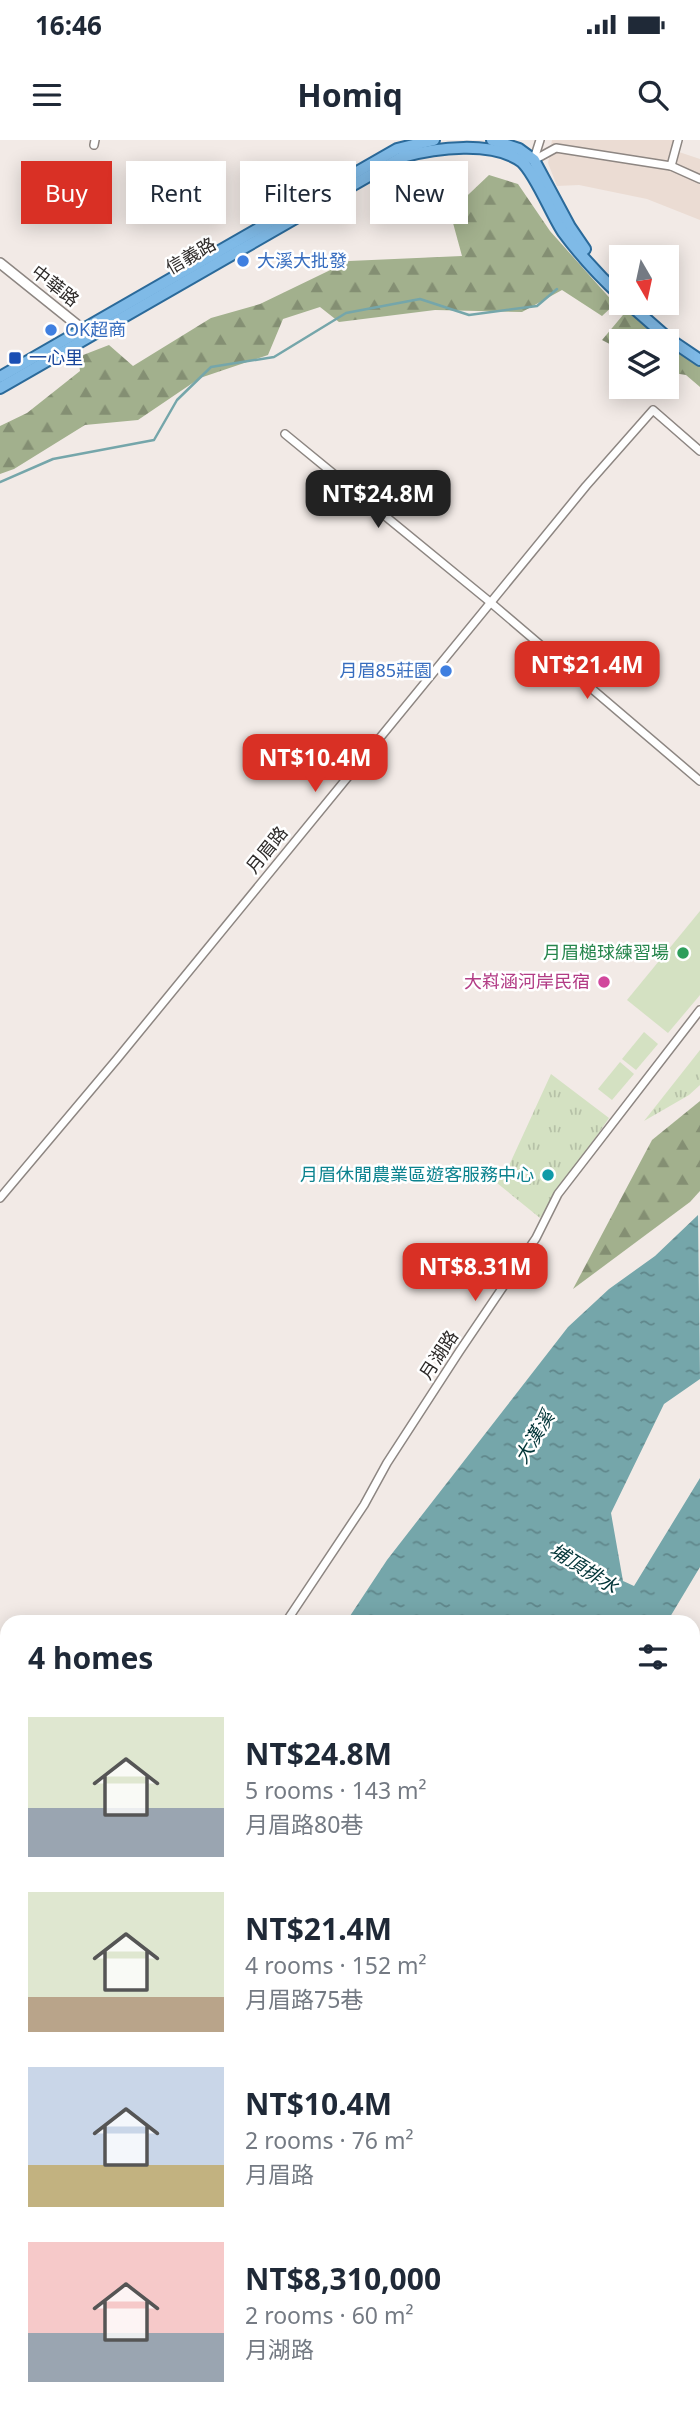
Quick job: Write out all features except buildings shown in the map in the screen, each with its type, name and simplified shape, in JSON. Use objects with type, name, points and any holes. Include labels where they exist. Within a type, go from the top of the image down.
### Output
[{"type":"main road","name":"信義路","points":[[0,377],[85,332],[399,149],[434,140]]},
{"type":"main road","name":"信義路","points":[[492,140],[519,149],[534,160]]},
{"type":"main road","name":"信義路","points":[[399,149],[423,151],[453,146],[489,148],[507,145]]},
{"type":"main road","name":"信義路","points":[[507,145],[528,170],[562,231],[609,283]]},
{"type":"main road","points":[[534,160],[585,249],[609,274]]},
{"type":"main road","points":[[641,315],[669,340],[700,360]]},
{"type":"main road","points":[[652,315],[700,352]]},
{"type":"main road","name":"信義路","points":[[0,388],[85,332]]},
{"type":"street","points":[[528,170],[540,140]]},
{"type":"street","points":[[671,166],[678,140]]},
{"type":"street","points":[[534,160],[556,148],[671,166],[700,179]]},
{"type":"street","name":"中華路","points":[[0,263],[85,332]]},
{"type":"street","name":"月眉路","points":[[0,1198],[117,1059],[490,602],[653,410],[700,452]]},
{"type":"street","points":[[285,434],[490,602],[700,781]]},
{"type":"street","name":"月湖路","points":[[291,1615],[364,1505],[387,1463],[452,1363],[536,1238],[558,1194],[700,1010]]},
{"type":"shaded area","points":[[552,140],[674,140],[673,150],[700,159],[700,220],[647,199],[579,185],[557,186],[548,163]]},
{"type":"green space","points":[[489,175],[518,184],[550,231],[609,297],[609,310],[602,316],[562,290],[522,312],[435,310],[339,322],[320,307],[283,319],[268,355],[200,378],[138,420],[85,425],[14,469],[0,474],[0,426],[27,413],[80,371],[78,357],[109,345],[133,366],[211,318],[260,304],[349,261],[462,256],[453,224],[468,224],[468,195]]},
{"type":"green space","points":[[623,315],[636,315],[656,329],[611,329]]},
{"type":"green space","points":[[609,332],[609,344],[602,340]]},
{"type":"green space","points":[[679,346],[700,361],[700,387],[686,375],[679,374]]},
{"type":"green space","name":"月眉槌球練習場","points":[[700,911],[700,995],[668,1033],[627,1000]]},
{"type":"green space","points":[[644,1032],[658,1044],[636,1070],[622,1059]]},
{"type":"green space","points":[[700,1050],[700,1085],[689,1095],[644,1121]]},
{"type":"green space","points":[[620,1062],[634,1074],[612,1100],[598,1089]]},
{"type":"green space","points":[[551,1074],[609,1118],[540,1218],[497,1183],[507,1170]]},
{"type":"green space","points":[[700,1101],[700,1191],[690,1202],[573,1289],[652,1140]]},
{"type":"water","points":[[698,1215],[700,1379],[664,1404],[611,1513],[623,1581],[634,1586],[700,1478],[700,1567],[671,1615],[351,1615],[387,1560],[568,1327],[609,1289],[655,1256]]},
{"type":"waterway","points":[[0,482],[53,459],[154,440],[177,400],[211,367],[274,357],[346,313],[420,299],[469,315],[537,306],[557,289]]},
{"type":"place","name":"大溪大批發","points":[[243,261]]},
{"type":"place","name":"OK超商","points":[[51,330]]},
{"type":"place","name":"一心里","points":[[15,358]]},
{"type":"place","name":"月眉85莊園","points":[[446,671]]},
{"type":"place","name":"月眉槌球練習場","points":[[683,953]]},
{"type":"place","name":"大嵙涵河岸民宿","points":[[604,982]]},
{"type":"place","name":"月眉休閒農業區遊客服務中心","points":[[548,1175]]},
{"type":"water label","name":"大漢溪","points":[[534,1437]]},
{"type":"water label","name":"埔頂排水","points":[[584,1568]]}]
